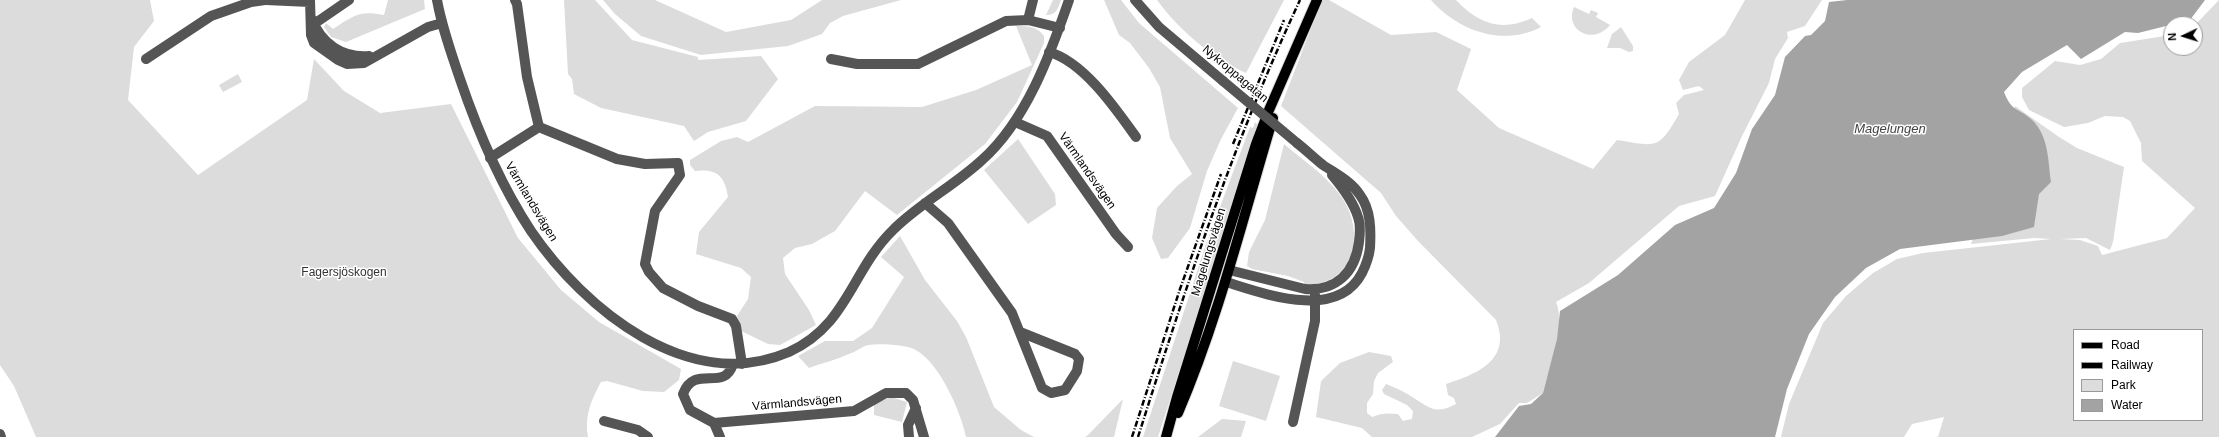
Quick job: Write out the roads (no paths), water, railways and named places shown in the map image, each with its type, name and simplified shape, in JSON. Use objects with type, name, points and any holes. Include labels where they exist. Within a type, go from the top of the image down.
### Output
[{"type":"main road","name":"Magelungsvägen","points":[[1167,437],[1176,397],[1215,279],[1256,144],[1269,110],[1285,78],[1317,0]]},
{"type":"main road","name":"Magelungsvägen","points":[[1167,437],[1207,341],[1226,282],[1285,78]]},
{"type":"main road","points":[[1219,266],[1229,270]]},
{"type":"main road","points":[[1215,279],[1226,282]]},
{"type":"street","points":[[146,59],[212,16],[251,2],[266,0],[310,1],[311,35],[314,43],[338,60],[347,64],[364,63],[428,27],[442,23]]},
{"type":"street","points":[[314,24],[349,0]]},
{"type":"street","name":"Värmlandsvägen","points":[[437,0],[442,23],[462,85],[490,158],[518,209],[544,249],[581,289],[618,322],[632,332],[671,352],[714,363],[738,364],[768,359],[790,351],[815,336],[829,324],[849,296],[872,253],[894,228],[977,165],[995,148],[1015,122],[1060,28],[1069,0]]},
{"type":"street","points":[[515,0],[527,77],[539,128],[617,159],[645,164],[678,163],[680,175],[655,211],[645,264],[649,272],[663,288],[698,306],[732,319],[736,326],[738,364],[726,377],[717,379],[699,377],[692,380],[686,386],[683,394],[690,410],[714,423],[720,437]]},
{"type":"street","points":[[1028,20],[1033,0]]},
{"type":"street","name":"Nykroppagatan","points":[[1135,0],[1159,27],[1323,164],[1352,185],[1366,205],[1371,230],[1367,263],[1358,281],[1346,292],[1331,298],[1315,301],[1263,293],[1226,282]]},
{"type":"street","points":[[310,14],[322,38],[338,51],[356,57],[381,53]]},
{"type":"street","points":[[831,59],[857,64],[921,63],[1006,22],[1028,20],[1060,28]]},
{"type":"street","points":[[1049,52],[1069,63],[1095,86],[1114,106],[1136,137]]},
{"type":"street","name":"Värmlandsvägen","points":[[1015,122],[1047,136],[1116,234],[1128,247]]},
{"type":"street","name":"Värmlandsvägen","points":[[490,158],[539,128]]},
{"type":"street","name":"Nykroppagatan","points":[[1315,290],[1339,280],[1348,273],[1355,260],[1360,230],[1358,218],[1351,201],[1323,164]]},
{"type":"street","points":[[925,203],[948,223],[1012,313],[1042,388],[1051,393],[1065,390],[1077,370],[1079,359],[1075,354],[1020,332]]},
{"type":"street","points":[[1229,270],[1305,289],[1315,290],[1315,321],[1293,422]]},
{"type":"street","name":"Värmlandsvägen","points":[[714,423],[854,411],[886,393],[906,393],[913,400],[924,437]]},
{"type":"street","points":[[909,437],[908,425],[916,408]]},
{"type":"street","points":[[604,421],[638,430],[648,437]]},
{"type":"water","name":"Magelungen","points":[[1847,0],[2205,0],[2193,16],[2163,16],[2163,27],[2138,33],[2125,32],[2081,59],[2067,45],[2022,72],[2004,92],[2012,106],[2026,115],[2037,125],[2047,149],[2051,182],[2039,194],[2034,227],[2002,236],[1900,249],[1866,268],[1835,297],[1809,334],[1787,389],[1775,437],[1495,437],[1519,406],[1531,404],[1543,393],[1557,339],[1560,311],[1618,275],[1675,225],[1714,208],[1736,173],[1752,129],[1775,95],[1785,57],[1805,36],[1811,35],[1825,21],[1829,2]]},
{"type":"railway","points":[[1138,437],[1174,326],[1232,161],[1253,107],[1300,0]]},
{"type":"railway","points":[[1233,144],[1284,20]]},
{"type":"railway","points":[[1132,437],[1180,289],[1221,174]]},
{"type":"park label","name":"Fagersjöskogen","points":[[344,273]]}]
